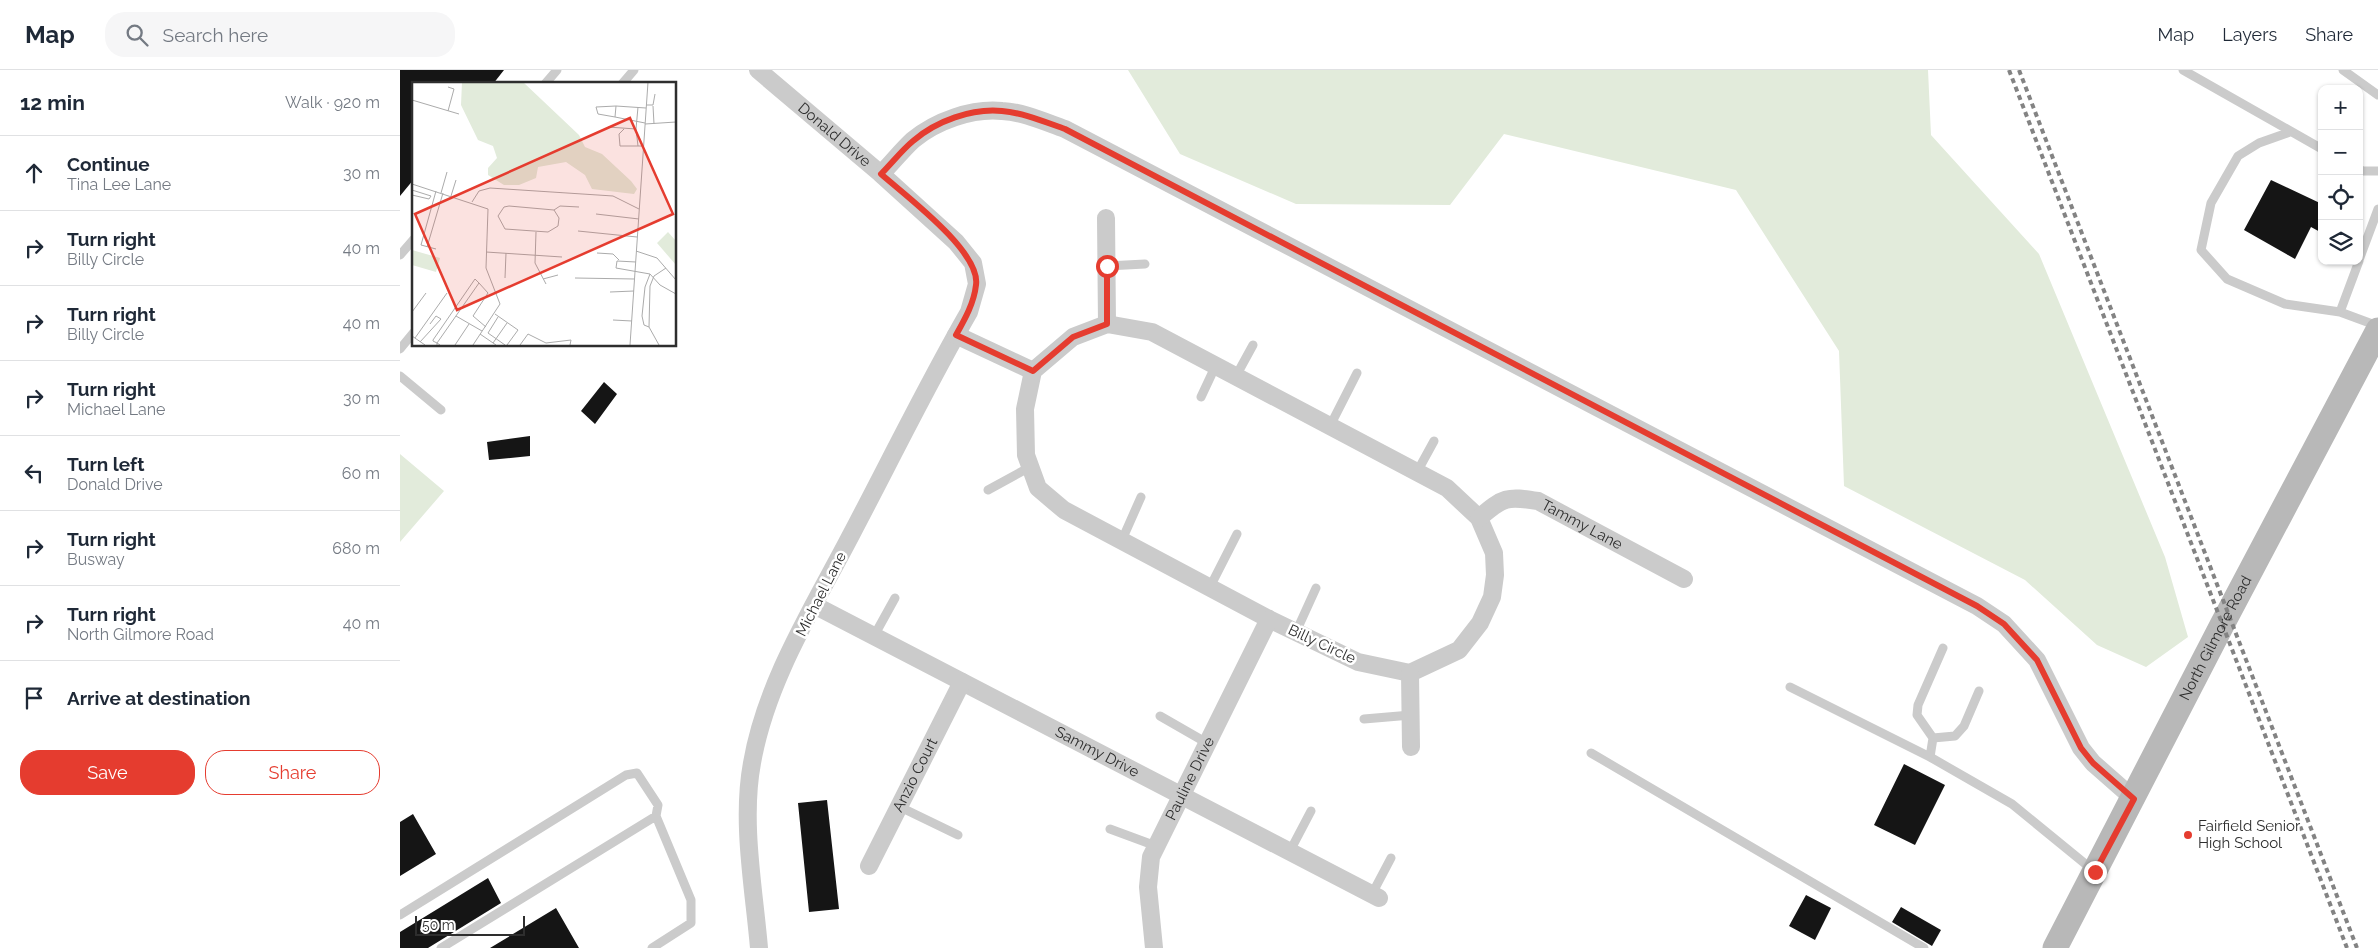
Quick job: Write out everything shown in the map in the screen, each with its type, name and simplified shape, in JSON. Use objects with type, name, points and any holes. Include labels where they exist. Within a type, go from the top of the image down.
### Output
[{"type":"street","name":"Donald Drive","points":[[758,70],[881,174],[956,242],[973,263]]},
{"type":"street","points":[[881,174],[913,140],[940,122],[971,114],[1001,110],[1029,116],[1065,129],[1977,606],[2004,624],[2037,660],[2081,748],[2093,763],[2134,799]]},
{"type":"street","points":[[1106,218],[1107,324]]},
{"type":"street","name":"Michael Lane","points":[[759,948],[748,838],[751,766],[759,728],[770,696],[814,605],[969,312],[977,284],[973,263]]},
{"type":"street","points":[[956,335],[1033,371],[1073,337],[1107,324],[1152,332],[1448,488],[1479,518],[1494,553],[1495,575],[1492,597],[1480,623],[1459,650],[1410,673],[1411,747]]},
{"type":"street","name":"North Gilmore Road","points":[[2055,948],[2134,799],[2223,623],[2378,330]]},
{"type":"street","name":"Billy Circle","points":[[1033,371],[1025,409],[1026,455],[1038,488],[1064,510],[1269,619],[1358,662],[1410,673]]},
{"type":"street","name":"Tammy Lane","points":[[1479,518],[1495,504],[1511,497],[1538,502],[1684,579]]},
{"type":"street","name":"Sammy Drive","points":[[814,605],[1181,793],[1376,896]]},
{"type":"street","name":"Pauline Drive","points":[[1154,948],[1148,887],[1151,857],[1181,793],[1269,619]]},
{"type":"street","name":"Anzio Court","points":[[870,866],[898,806],[962,682]]},
{"type":"lane","points":[[547,82],[557,70]]},
{"type":"lane","points":[[624,82],[634,70]]},
{"type":"lane","points":[[2183,70],[2318,147]]},
{"type":"lane","points":[[2343,70],[2378,95]]},
{"type":"lane","points":[[2290,132],[2259,143],[2238,156],[2211,203],[2201,250],[2227,280],[2285,304],[2340,312],[2378,326]]},
{"type":"lane","points":[[2363,171],[2378,171]]},
{"type":"lane","points":[[2363,250],[2378,209]]},
{"type":"lane","points":[[400,255],[412,241]]},
{"type":"lane","points":[[1107,266],[1145,264]]},
{"type":"lane","points":[[2340,312],[2358,265]]},
{"type":"lane","points":[[400,349],[412,334]]},
{"type":"lane","points":[[1236,376],[1253,345]]},
{"type":"lane","points":[[1201,397],[1216,365]]},
{"type":"lane","points":[[1330,426],[1357,373]]},
{"type":"lane","points":[[400,376],[440,410]]},
{"type":"lane","points":[[1417,472],[1434,441]]},
{"type":"lane","points":[[988,490],[1030,467]]},
{"type":"lane","points":[[1122,540],[1141,497]]},
{"type":"lane","points":[[1210,587],[1237,534]]},
{"type":"lane","points":[[1296,632],[1316,588]]},
{"type":"lane","points":[[874,636],[896,598]]},
{"type":"lane","points":[[1930,757],[1933,738],[1917,715],[1918,704],[1943,648]]},
{"type":"lane","points":[[1790,687],[1930,757],[2012,804],[2095,872]]},
{"type":"lane","points":[[1933,738],[1955,736],[1964,726],[1979,691]]},
{"type":"lane","points":[[1364,719],[1411,715]]},
{"type":"lane","points":[[1160,716],[1207,743]]},
{"type":"lane","points":[[1591,753],[1924,948]]},
{"type":"lane","points":[[400,916],[626,775],[637,773],[658,805],[656,816],[691,900],[691,923],[652,948]]},
{"type":"lane","points":[[898,806],[958,835]]},
{"type":"lane","points":[[1290,851],[1311,811]]},
{"type":"lane","points":[[441,948],[656,816]]},
{"type":"lane","points":[[1110,829],[1156,846]]},
{"type":"lane","points":[[1376,896],[1391,858]]},
{"type":"green space","points":[[1128,70],[1928,70],[1931,135],[2039,254],[2165,557],[2188,637],[2146,667],[2097,645],[2025,580],[1844,486],[1839,351],[1736,190],[1504,134],[1450,205],[1296,204],[1180,154]]},
{"type":"green space","points":[[400,454],[444,491],[400,542]]},
{"type":"building","points":[[400,70],[504,70],[495,82],[412,82],[412,181],[400,196]]},
{"type":"building","points":[[2271,180],[2318,202],[2318,231],[2311,227],[2295,259],[2244,230]]},
{"type":"building","points":[[604,382],[617,394],[595,424],[581,411]]},
{"type":"building","points":[[530,436],[530,456],[489,460],[487,442]]},
{"type":"building","points":[[1904,764],[1945,785],[1915,845],[1874,825]]},
{"type":"building","points":[[827,800],[839,909],[809,912],[798,803]]},
{"type":"building","points":[[413,814],[436,854],[400,876],[400,822]]},
{"type":"building","points":[[488,878],[501,903],[428,948],[400,948],[400,932]]},
{"type":"building","points":[[1806,895],[1831,908],[1815,940],[1789,926]]},
{"type":"building","points":[[1901,907],[1941,930],[1932,946],[1892,922]]},
{"type":"building","points":[[556,908],[579,948],[490,948]]},
{"type":"railway","points":[[2009,70],[2347,948]]},
{"type":"railway","points":[[2019,70],[2357,948]]},
{"type":"place","name":"Fairfield Senior High School","points":[[2188,835]]},
{"type":"route","points":[[1107,266],[1107,324],[1073,337],[1033,371],[956,335],[969,312],[977,284],[973,263],[956,242],[881,174],[913,140],[940,122],[971,114],[1001,110],[1029,116],[1065,129],[1977,606],[2004,624],[2022,641],[2047,676],[2081,748],[2093,763],[2134,799],[2095,872]]}]
